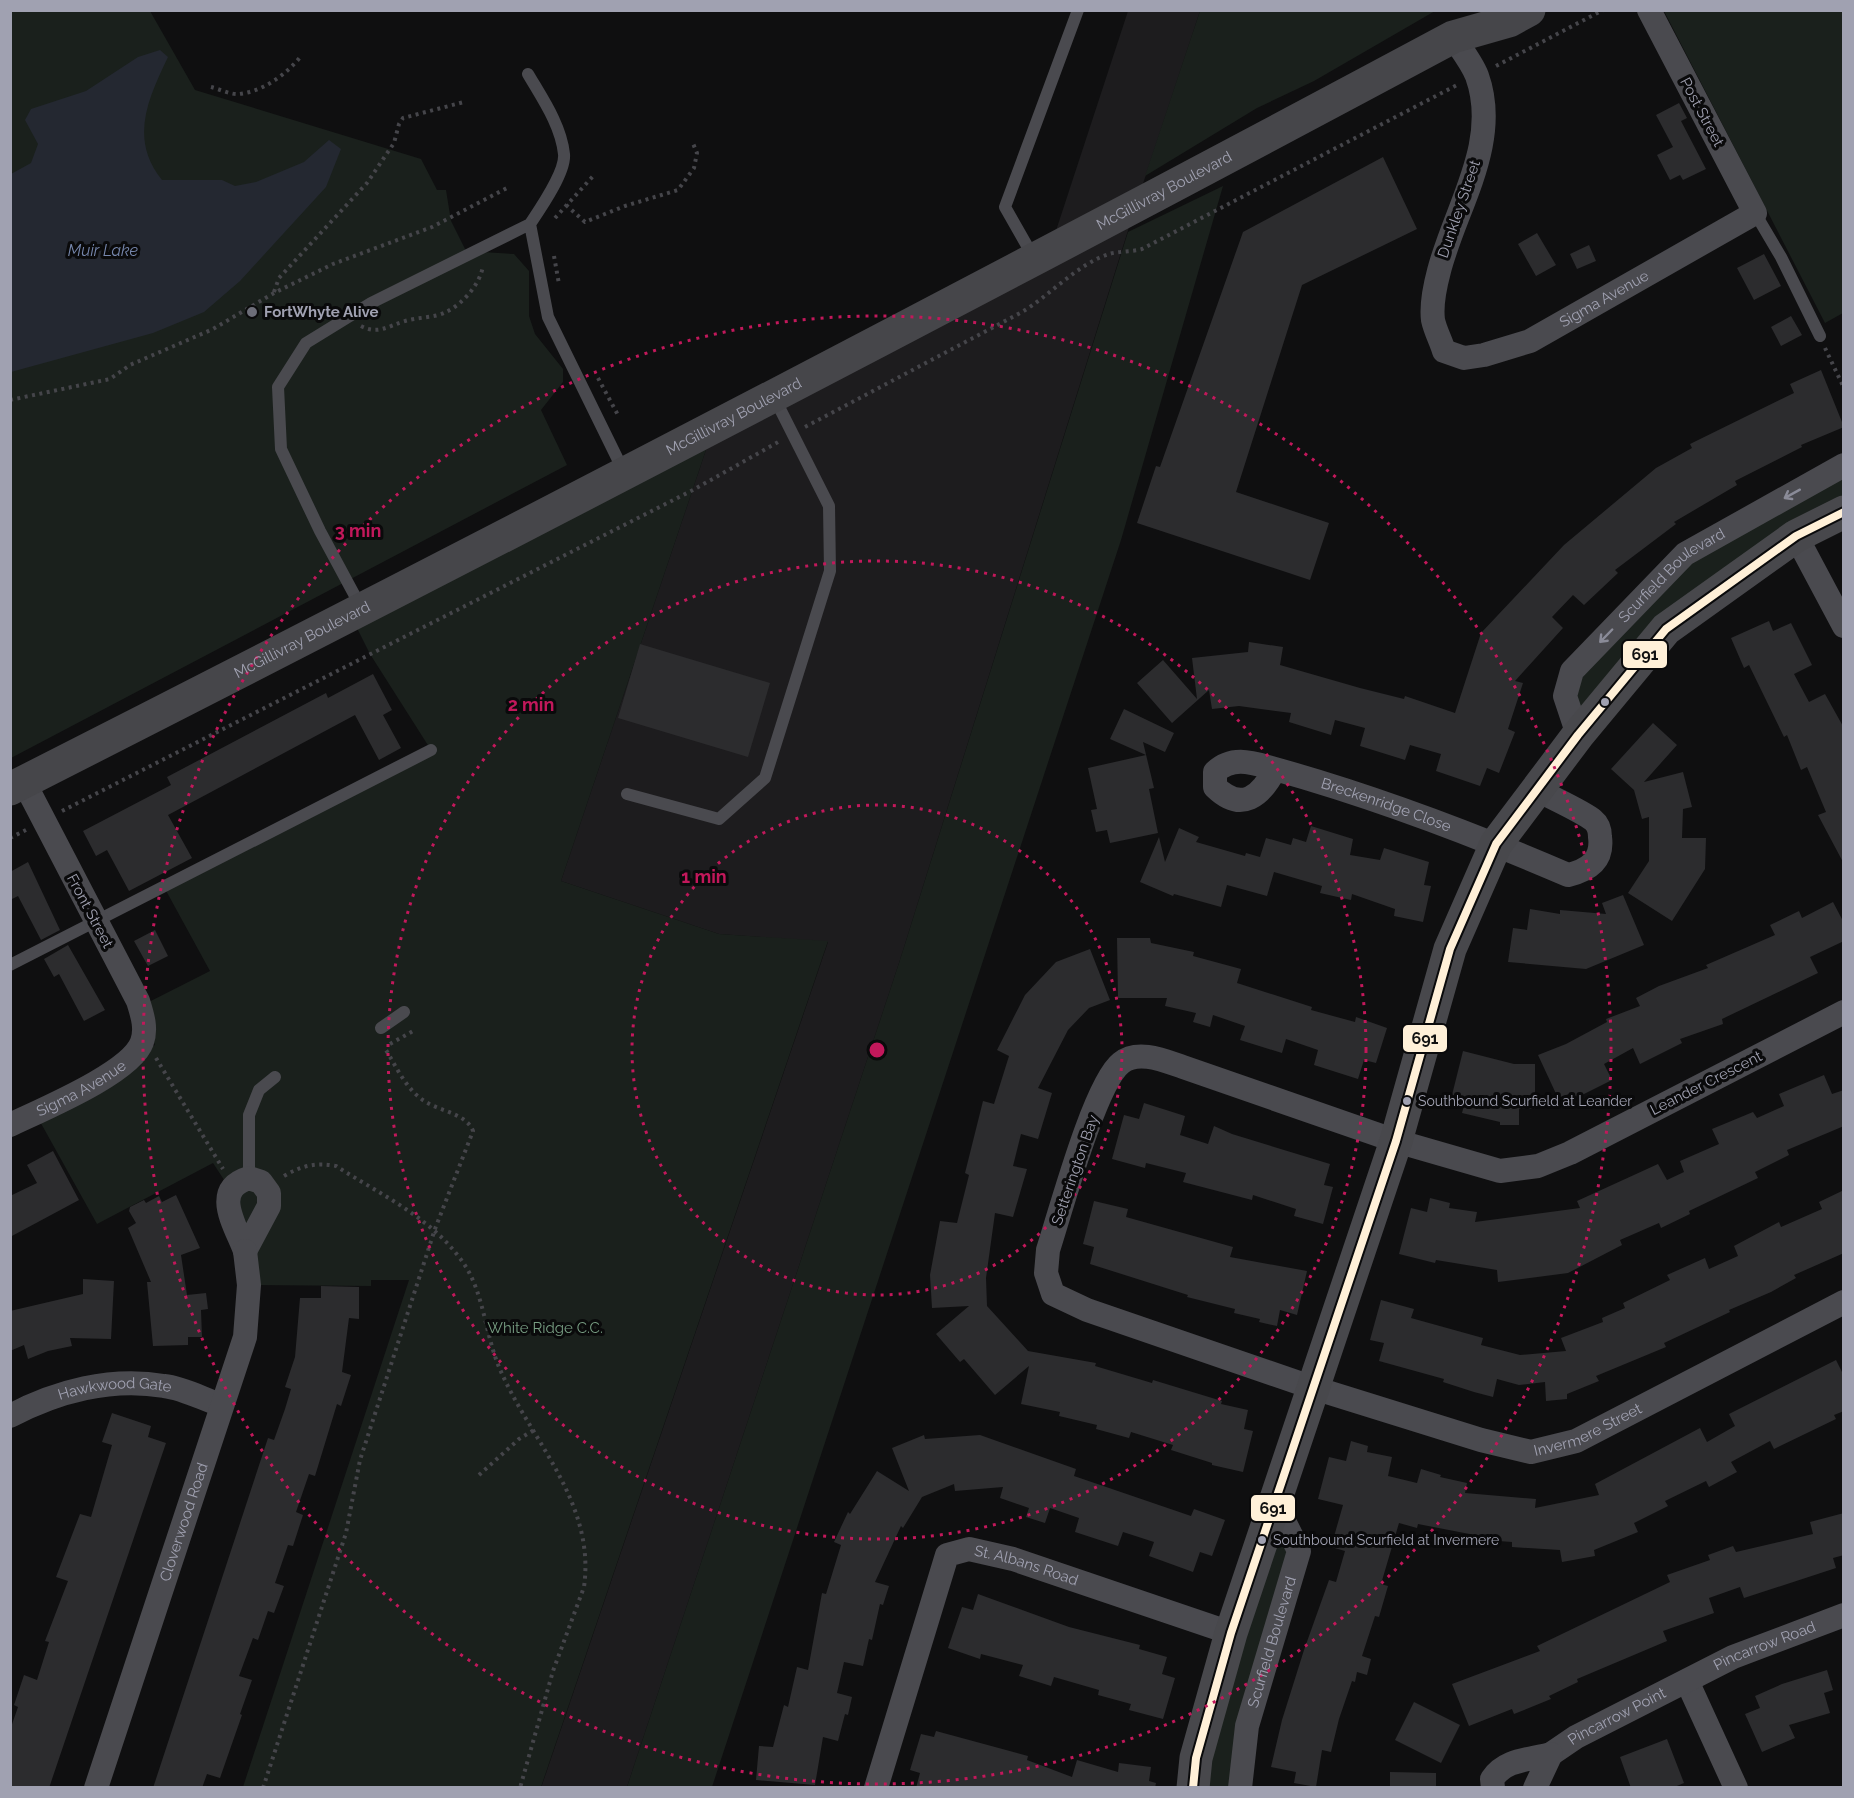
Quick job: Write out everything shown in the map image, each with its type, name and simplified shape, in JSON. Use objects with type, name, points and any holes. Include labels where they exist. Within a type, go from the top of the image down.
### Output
[{"type":"main road","name":"McGillivray Boulevard","points":[[1453,37],[1479,10]]},
{"type":"main road","name":"McGillivray Boulevard","points":[[17,786],[363,610],[1453,37],[1509,21],[1529,10]]},
{"type":"street","name":"Post Street","points":[[1649,10],[1755,213]]},
{"type":"street","name":"Dunkley Street","points":[[1444,351],[1433,320],[1434,288],[1443,254],[1475,173],[1483,131],[1483,103],[1477,75],[1453,37]]},
{"type":"street","name":"Sigma Avenue","points":[[1444,351],[1464,358],[1484,355],[1530,341],[1755,213]]},
{"type":"street","name":"Scurfield Boulevard","points":[[1578,735],[1565,696],[1572,671],[1685,554],[1844,465]]},
{"type":"street","points":[[1193,1788],[1196,1758],[1231,1633],[1396,1141],[1450,949],[1496,844],[1578,735],[1666,629],[1796,536],[1844,512]]},
{"type":"street","points":[[1796,536],[1844,626]]},
{"type":"street","name":"Breckenridge Close","points":[[1275,769],[1334,786],[1496,844],[1568,875],[1588,868],[1596,861],[1601,842],[1594,820],[1536,789]]},
{"type":"street","name":"Front Street","points":[[17,786],[43,821],[138,1001],[145,1022],[149,1050]]},
{"type":"street","name":"Leander Crescent","points":[[1396,1141],[1500,1171],[1538,1166],[1570,1153],[1844,1012]]},
{"type":"street","name":"Sigma Avenue","points":[[10,1125],[111,1074],[149,1050]]},
{"type":"street","name":"Setterington Bay","points":[[1314,1388],[1087,1310],[1053,1294],[1046,1273],[1051,1239],[1103,1086],[1122,1062],[1136,1057],[1150,1056],[1396,1141]]},
{"type":"street","points":[[246,1251],[269,1206],[270,1198],[251,1182]]},
{"type":"street","name":"Cloverwood Road","points":[[96,1788],[245,1337],[249,1285],[246,1251],[227,1201],[229,1191],[251,1182]]},
{"type":"street","name":"Invermere Street","points":[[1314,1388],[1481,1440],[1531,1452],[1576,1441],[1844,1302]]},
{"type":"street","name":"Hawkwood Gate","points":[[10,1416],[39,1401],[99,1384],[165,1386],[221,1405]]},
{"type":"street","name":"Scurfield Boulevard","points":[[1240,1788],[1247,1726],[1299,1551],[1275,1503]]},
{"type":"street","name":"St. Albans Road","points":[[876,1788],[947,1555],[969,1549],[1013,1559],[1231,1633]]},
{"type":"street","name":"Pincarrow Road","points":[[1687,1681],[1733,1657],[1844,1615]]},
{"type":"street","points":[[1687,1681],[1736,1788]]},
{"type":"street","name":"Pincarrow Point","points":[[1493,1788],[1492,1779],[1498,1770],[1508,1763],[1551,1754],[1576,1737],[1687,1681]]},
{"type":"street","name":"Pincarrow Point","points":[[1535,1788],[1551,1754]]},
{"type":"lane","points":[[1034,259],[1005,207],[1078,10]]},
{"type":"lane","points":[[363,610],[320,531],[281,449],[278,387],[306,343],[346,318],[530,224],[550,195],[564,156],[552,113],[528,74]]},
{"type":"lane","points":[[1755,213],[1781,256],[1820,336]]},
{"type":"lane","points":[[530,224],[548,317],[624,473]]},
{"type":"lane","points":[[627,794],[719,819],[765,778],[830,571],[829,506],[773,396]]},
{"type":"lane","points":[[10,965],[431,750]]},
{"type":"lane","points":[[381,1028],[404,1012]]},
{"type":"lane","points":[[251,1182],[249,1115],[259,1090],[275,1077]]},
{"type":"path","points":[[10,838],[693,490],[1022,312],[1041,300],[1062,280],[1109,254],[1142,249],[1603,10]]},
{"type":"path","points":[[211,87],[238,94],[270,83],[291,69],[302,55]]},
{"type":"path","points":[[274,293],[279,278],[367,183],[375,168],[388,155],[404,118],[464,102]]},
{"type":"path","points":[[566,205],[585,222],[624,206],[678,190],[694,168],[697,153],[693,141]]},
{"type":"path","points":[[551,224],[595,174]]},
{"type":"path","points":[[10,400],[110,379],[130,365],[213,329],[274,293],[333,264],[451,218],[507,188]]},
{"type":"path","points":[[346,318],[368,330],[382,331],[404,321],[446,312],[474,289],[482,271],[485,246]]},
{"type":"path","points":[[553,250],[559,272],[559,289]]},
{"type":"path","points":[[1820,336],[1844,388]]},
{"type":"path","points":[[596,374],[619,417]]},
{"type":"path","points":[[389,1044],[413,1031]]},
{"type":"path","points":[[149,1050],[183,1099],[216,1160],[251,1182],[299,1167],[322,1163],[336,1166],[435,1229],[467,1269],[504,1380],[556,1467],[570,1499],[583,1546],[586,1574],[584,1587],[553,1671],[520,1788]]},
{"type":"path","points":[[263,1788],[346,1533],[360,1460],[435,1229],[471,1140],[472,1127],[465,1119],[424,1102],[413,1092],[387,1050]]},
{"type":"path","points":[[479,1475],[519,1439],[534,1430]]},
{"type":"shaded area","points":[[1128,11],[1200,11],[1135,208],[900,960],[627,1787],[541,1788],[828,942],[719,934],[561,881],[714,426],[1049,252]]},
{"type":"green space","points":[[1200,10],[1435,11],[1314,81],[1257,108],[1145,176]]},
{"type":"green space","name":"FortWhyte Alive","points":[[11,11],[150,11],[195,90],[421,159],[437,190],[446,190],[451,221],[466,251],[514,254],[529,271],[529,316],[535,334],[563,369],[563,382],[541,410],[567,465],[11,758]]},
{"type":"green space","points":[[1664,11],[1843,11],[1843,313],[1825,323]]},
{"type":"green space","points":[[1223,186],[1121,540],[712,1787],[627,1787],[900,960],[1128,232]]},
{"type":"green space","name":"White Ridge C.C.","points":[[714,426],[561,881],[719,934],[828,941],[541,1787],[243,1787],[409,1280],[371,1280],[371,1286],[249,1285],[230,1189],[213,1163],[97,1224],[33,1109],[155,1045],[137,1008],[210,971],[164,887],[431,750],[370,654],[351,616]]},
{"type":"green space","points":[[1843,465],[1843,512],[1666,629],[1578,735],[1572,671],[1685,554]]},
{"type":"green space","points":[[1275,1503],[1299,1551],[1240,1787],[1193,1788]]},
{"type":"water","name":"Muir Lake","points":[[160,50],[168,57],[149,104],[144,134],[146,149],[152,165],[162,180],[222,180],[235,186],[256,182],[304,162],[329,140],[341,149],[326,187],[240,281],[204,312],[153,333],[11,372],[11,174],[31,163],[38,144],[25,120],[31,109],[86,91],[138,57]]},
{"type":"building","points":[[1679,103],[1687,118],[1681,121],[1706,169],[1683,180],[1680,175],[1670,180],[1657,155],[1673,147],[1656,115]]},
{"type":"building","points":[[1383,157],[1417,229],[1302,285],[1236,492],[1329,523],[1310,580],[1137,523],[1156,466],[1160,467],[1243,232]]},
{"type":"building","points":[[1537,233],[1556,265],[1536,276],[1518,244]]},
{"type":"building","points":[[1589,245],[1596,261],[1577,269],[1570,254]]},
{"type":"building","points":[[1764,254],[1781,286],[1754,300],[1737,268]]},
{"type":"building","points":[[1791,316],[1802,335],[1781,346],[1771,327]]},
{"type":"building","points":[[1821,370],[1844,427],[1801,445],[1802,447],[1735,481],[1737,485],[1674,522],[1676,524],[1615,570],[1618,573],[1584,605],[1573,595],[1552,617],[1563,628],[1515,681],[1523,683],[1508,729],[1515,732],[1499,773],[1487,768],[1480,786],[1436,771],[1441,754],[1410,745],[1405,760],[1360,746],[1365,728],[1335,720],[1331,735],[1289,722],[1291,713],[1239,706],[1212,709],[1209,690],[1172,723],[1137,683],[1163,660],[1197,699],[1192,658],[1248,652],[1249,642],[1283,647],[1280,665],[1404,699],[1405,696],[1455,713],[1481,633],[1564,545],[1656,468],[1692,448],[1690,444],[1794,393],[1790,384]]},
{"type":"building","points":[[1769,621],[1773,631],[1791,623],[1812,665],[1794,674],[1809,702],[1825,694],[1844,728],[1844,864],[1818,815],[1826,812],[1807,767],[1801,770],[1787,735],[1784,737],[1749,665],[1744,668],[1731,638]]},
{"type":"building","points":[[640,644],[770,683],[748,757],[618,718]]},
{"type":"building","points":[[373,674],[392,710],[383,715],[401,748],[379,760],[355,715],[168,815],[192,858],[129,891],[107,850],[96,856],[83,831],[171,785],[167,777],[326,693],[328,698]]},
{"type":"building","points":[[1124,709],[1174,733],[1165,752],[1143,742],[1154,788],[1149,789],[1158,833],[1110,843],[1107,830],[1096,832],[1091,810],[1097,809],[1088,768],[1146,755],[1110,739]]},
{"type":"building","points":[[1653,723],[1677,745],[1644,782],[1683,772],[1692,807],[1683,809],[1682,838],[1706,838],[1705,869],[1672,921],[1628,893],[1649,861],[1649,817],[1642,819],[1634,790],[1611,769]]},
{"type":"building","points":[[1311,826],[1353,839],[1350,855],[1380,860],[1384,848],[1429,862],[1424,885],[1431,886],[1423,922],[1394,916],[1395,909],[1352,894],[1351,900],[1320,893],[1322,886],[1274,872],[1267,896],[1227,885],[1221,907],[1174,894],[1173,896],[1140,882],[1159,837],[1165,862],[1179,828],[1199,837],[1196,842],[1245,856],[1246,853],[1260,857],[1266,838],[1291,845],[1293,838],[1306,842]]},
{"type":"building","points":[[28,862],[60,930],[41,940],[18,896],[10,900],[10,872]]},
{"type":"building","points":[[1623,895],[1644,945],[1586,969],[1508,962],[1513,928],[1527,930],[1530,909],[1560,914],[1560,910],[1606,914],[1602,903]]},
{"type":"building","points":[[1833,902],[1844,923],[1844,941],[1810,957],[1818,973],[1722,1019],[1723,1024],[1680,1039],[1682,1043],[1640,1064],[1633,1048],[1604,1064],[1612,1080],[1572,1100],[1569,1094],[1558,1098],[1538,1055],[1566,1044],[1607,1022],[1606,1019],[1640,1006],[1636,998],[1659,986],[1708,968],[1706,965],[1775,935],[1770,925],[1799,911],[1802,918]]},
{"type":"building","points":[[155,930],[168,956],[148,966],[134,941]]},
{"type":"building","points":[[1117,938],[1150,938],[1151,943],[1194,952],[1193,956],[1241,969],[1237,983],[1312,1007],[1311,1010],[1355,1022],[1356,1017],[1387,1028],[1376,1063],[1364,1060],[1358,1079],[1314,1065],[1318,1050],[1286,1039],[1282,1053],[1240,1040],[1245,1026],[1213,1015],[1210,1027],[1193,1022],[1196,1013],[1165,1006],[1167,998],[1118,998]]},
{"type":"building","points":[[68,945],[105,1010],[84,1021],[59,974],[54,977],[44,959]]},
{"type":"building","points":[[1090,949],[1110,1000],[1089,1008],[1068,1030],[1038,1088],[1052,1093],[1038,1139],[1021,1134],[1013,1166],[1027,1169],[1013,1217],[995,1213],[986,1278],[987,1306],[1028,1351],[1096,1363],[1095,1366],[1152,1383],[1153,1380],[1222,1401],[1221,1404],[1248,1410],[1244,1429],[1253,1431],[1243,1472],[1212,1465],[1212,1463],[1171,1450],[1173,1445],[1131,1432],[1129,1438],[1096,1429],[1097,1425],[1059,1416],[1060,1412],[1021,1404],[1029,1366],[995,1395],[964,1359],[960,1362],[936,1334],[969,1306],[932,1308],[930,1275],[940,1221],[957,1223],[969,1175],[965,1173],[983,1101],[994,1104],[1009,1056],[997,1050],[1025,995],[1056,962]]},
{"type":"building","points":[[1463,1051],[1514,1064],[1535,1064],[1535,1109],[1519,1109],[1519,1125],[1500,1125],[1500,1122],[1462,1113],[1466,1098],[1452,1095]]},
{"type":"building","points":[[1824,1075],[1832,1094],[1844,1090],[1844,1126],[1787,1150],[1789,1155],[1755,1172],[1758,1178],[1689,1211],[1690,1214],[1661,1228],[1659,1223],[1620,1240],[1622,1245],[1568,1273],[1498,1282],[1497,1270],[1436,1260],[1435,1263],[1399,1254],[1411,1208],[1427,1212],[1430,1198],[1450,1203],[1449,1208],[1477,1212],[1475,1222],[1580,1208],[1577,1201],[1658,1164],[1667,1180],[1684,1172],[1680,1161],[1719,1144],[1712,1129],[1753,1112],[1757,1118],[1784,1106],[1779,1094]]},
{"type":"building","points":[[1144,1103],[1185,1116],[1180,1135],[1208,1144],[1214,1126],[1232,1134],[1330,1164],[1324,1185],[1333,1187],[1323,1224],[1294,1216],[1296,1209],[1253,1195],[1252,1200],[1183,1182],[1186,1173],[1146,1163],[1145,1168],[1112,1159],[1124,1115],[1139,1119]]},
{"type":"building","points":[[53,1151],[79,1200],[10,1237],[10,1196],[37,1183],[27,1165]]},
{"type":"building","points":[[1844,1190],[1844,1253],[1794,1275],[1796,1278],[1771,1292],[1729,1310],[1730,1312],[1664,1343],[1666,1347],[1596,1376],[1599,1381],[1567,1394],[1567,1399],[1546,1401],[1545,1382],[1519,1385],[1497,1379],[1493,1397],[1474,1392],[1443,1382],[1444,1379],[1379,1361],[1384,1343],[1370,1340],[1381,1300],[1414,1309],[1411,1318],[1483,1338],[1481,1345],[1520,1355],[1566,1351],[1561,1338],[1603,1322],[1602,1318],[1625,1308],[1623,1303],[1670,1280],[1667,1275],[1705,1258],[1709,1269],[1738,1256],[1734,1246],[1779,1222],[1781,1227],[1822,1209],[1819,1202]]},
{"type":"building","points":[[176,1195],[200,1248],[181,1255],[187,1295],[206,1293],[208,1309],[201,1310],[202,1337],[188,1337],[188,1345],[153,1346],[147,1282],[151,1282],[128,1228],[136,1223],[129,1211],[130,1207],[144,1200],[146,1203],[159,1196],[162,1202]]},
{"type":"building","points":[[1094,1201],[1128,1209],[1126,1217],[1233,1247],[1230,1257],[1307,1271],[1297,1315],[1280,1310],[1277,1326],[1259,1322],[1260,1319],[1234,1313],[1235,1309],[1187,1297],[1188,1295],[1090,1264],[1094,1247],[1083,1244]]},
{"type":"building","points":[[83,1279],[114,1281],[111,1339],[70,1338],[72,1346],[48,1351],[28,1359],[24,1345],[10,1351],[10,1311],[83,1294]]},
{"type":"building","points":[[321,1286],[359,1287],[359,1319],[349,1318],[342,1372],[351,1375],[341,1406],[337,1404],[315,1476],[309,1474],[296,1512],[303,1515],[293,1546],[288,1545],[275,1583],[284,1586],[274,1613],[268,1611],[258,1640],[253,1638],[239,1676],[252,1680],[240,1714],[242,1715],[220,1778],[207,1774],[202,1788],[153,1788],[268,1438],[274,1440],[291,1389],[285,1387],[295,1357],[300,1298],[321,1298]]},
{"type":"building","points":[[1836,1360],[1844,1376],[1844,1411],[1834,1415],[1836,1419],[1774,1449],[1770,1441],[1731,1462],[1737,1472],[1709,1487],[1706,1481],[1665,1501],[1668,1506],[1634,1523],[1638,1532],[1594,1550],[1595,1556],[1562,1562],[1560,1550],[1512,1547],[1512,1542],[1485,1540],[1485,1537],[1418,1524],[1417,1528],[1399,1523],[1381,1584],[1388,1586],[1379,1617],[1375,1616],[1362,1656],[1371,1659],[1367,1675],[1357,1672],[1355,1682],[1352,1681],[1331,1752],[1322,1750],[1316,1787],[1294,1783],[1296,1772],[1271,1767],[1282,1720],[1304,1650],[1329,1580],[1336,1582],[1345,1551],[1331,1547],[1343,1505],[1318,1499],[1329,1457],[1346,1461],[1351,1441],[1368,1446],[1367,1452],[1392,1457],[1388,1476],[1417,1483],[1421,1469],[1441,1475],[1440,1477],[1467,1483],[1465,1493],[1536,1499],[1535,1508],[1599,1495],[1595,1484],[1700,1428],[1707,1442],[1735,1426],[1729,1414]]},
{"type":"building","points":[[112,1413],[151,1426],[148,1437],[166,1443],[49,1788],[10,1788],[10,1730],[18,1707],[14,1705],[24,1675],[37,1680],[49,1642],[45,1641],[68,1581],[56,1577],[80,1514],[91,1517],[112,1445],[102,1442]]},
{"type":"building","points":[[924,1435],[925,1439],[980,1435],[1076,1469],[1074,1476],[1191,1516],[1194,1509],[1225,1520],[1212,1556],[1200,1552],[1193,1572],[1149,1556],[1154,1542],[1123,1532],[1118,1546],[1075,1532],[1079,1518],[1050,1508],[1045,1523],[1026,1517],[1029,1508],[1000,1498],[1003,1487],[955,1491],[954,1484],[922,1497],[903,1528],[901,1526],[875,1582],[889,1586],[883,1605],[880,1604],[872,1640],[869,1639],[863,1666],[844,1662],[837,1693],[852,1697],[848,1715],[845,1714],[838,1741],[823,1737],[815,1785],[756,1780],[759,1746],[773,1747],[784,1705],[788,1707],[797,1667],[808,1670],[822,1593],[826,1594],[841,1545],[834,1542],[848,1512],[850,1514],[877,1471],[909,1491],[892,1448]]},
{"type":"building","points":[[1844,1513],[1844,1555],[1833,1558],[1836,1568],[1744,1598],[1740,1587],[1709,1598],[1714,1613],[1663,1631],[1667,1641],[1577,1679],[1578,1682],[1549,1696],[1551,1699],[1514,1714],[1512,1709],[1469,1726],[1452,1684],[1540,1651],[1537,1646],[1670,1582],[1667,1575],[1710,1560],[1708,1555],[1733,1546],[1736,1552],[1813,1534],[1810,1522]]},
{"type":"building","points":[[978,1594],[1069,1627],[1140,1645],[1139,1649],[1167,1657],[1162,1674],[1175,1678],[1163,1719],[1129,1710],[1131,1704],[1098,1695],[1099,1690],[1054,1677],[1051,1686],[1019,1676],[1023,1665],[981,1654],[980,1659],[948,1648],[962,1607],[973,1610]]},
{"type":"building","points":[[1827,1670],[1833,1690],[1824,1693],[1830,1713],[1789,1725],[1795,1738],[1762,1752],[1745,1714],[1760,1708],[1755,1696],[1782,1684]]},
{"type":"building","points":[[1414,1702],[1460,1725],[1441,1763],[1395,1740]]},
{"type":"building","points":[[936,1731],[1028,1756],[1027,1760],[1072,1777],[1077,1760],[1118,1772],[1119,1763],[1151,1767],[1149,1781],[1156,1783],[1155,1788],[916,1788],[920,1773],[910,1770],[921,1734],[934,1737]]},
{"type":"building","points":[[1667,1739],[1684,1783],[1672,1788],[1631,1788],[1620,1757]]},
{"type":"building","points":[[1390,1772],[1436,1773],[1436,1788],[1390,1788]]},
{"type":"transit line","name":"691","points":[[1193,1788],[1196,1758],[1231,1633],[1396,1141],[1450,949],[1496,844],[1578,735],[1666,629],[1796,536],[1844,512]]},
{"type":"place","name":"FortWhyte Alive","points":[[252,312]]},
{"type":"place","name":"Southbound Scurfield at Leander","points":[[1407,1101]]},
{"type":"place","name":"Southbound Scurfield at Invermere","points":[[1262,1540]]}]
